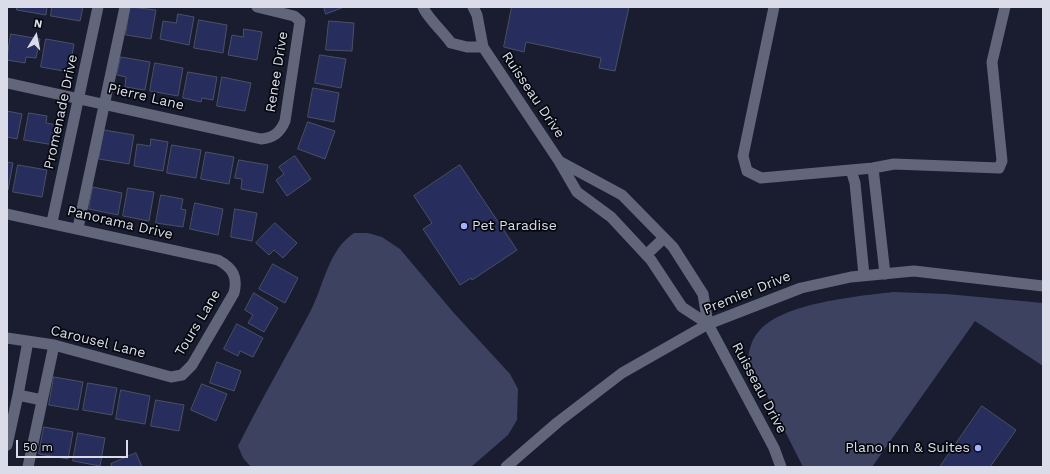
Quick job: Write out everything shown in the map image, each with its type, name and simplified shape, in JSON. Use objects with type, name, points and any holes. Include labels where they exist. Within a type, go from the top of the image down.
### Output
[{"type":"street","name":"Promenade Drive","points":[[52,222],[98,7]]},
{"type":"street","points":[[78,228],[125,7]]},
{"type":"street","name":"Renee Drive","points":[[257,7],[294,16],[300,22],[285,121],[277,134]]},
{"type":"street","name":"Ruisseau Drive","points":[[423,7],[425,13],[440,28],[451,43],[467,47],[482,47]]},
{"type":"street","name":"Ruisseau Drive","points":[[473,7],[477,15],[482,47],[559,161],[577,192],[611,217],[646,255],[682,306],[708,324]]},
{"type":"street","points":[[774,7],[743,156],[747,171],[761,178],[873,168],[894,164],[999,168],[1002,161],[992,62],[1005,7]]},
{"type":"street","name":"Pierre Lane","points":[[7,83],[261,139],[269,138],[277,134]]},
{"type":"street","name":"Ruisseau Drive","points":[[559,161],[622,195],[673,247],[703,294],[708,324],[774,448],[781,467]]},
{"type":"street","points":[[873,168],[885,274]]},
{"type":"street","points":[[851,170],[854,183],[864,276]]},
{"type":"street","name":"Panorama Drive","points":[[7,214],[52,222],[218,260],[226,264]]},
{"type":"street","points":[[646,255],[664,238]]},
{"type":"street","name":"Tours Lane","points":[[182,375],[192,365],[234,294],[236,285],[235,277],[232,269],[226,264]]},
{"type":"street","name":"Premier Drive","points":[[506,467],[558,422],[622,373],[708,324],[801,288],[851,277],[914,272],[1043,286]]},
{"type":"street","name":"Carousel Lane","points":[[7,338],[54,345],[171,377],[182,375]]},
{"type":"street","points":[[7,445],[28,341]]},
{"type":"street","points":[[28,467],[54,345]]},
{"type":"street","points":[[18,395],[42,400]]},
{"type":"shaded area","points":[[354,233],[368,233],[382,237],[400,249],[453,312],[510,374],[518,389],[517,420],[508,435],[471,467],[251,467],[243,458],[238,446],[315,302],[332,258],[345,240]]},
{"type":"shaded area","points":[[893,292],[947,294],[1043,303],[1043,366],[975,321],[872,467],[803,467],[748,358],[753,339],[760,330],[771,321],[786,313],[803,307],[822,302]]},
{"type":"building","points":[[17,7],[47,7],[46,15],[17,10]]},
{"type":"building","points":[[52,7],[83,7],[80,21],[51,16]]},
{"type":"building","points":[[130,7],[156,10],[151,39],[126,35]]},
{"type":"building","points":[[324,7],[344,7],[326,14]]},
{"type":"building","points":[[512,7],[629,7],[615,71],[599,68],[601,58],[526,42],[524,52],[504,47]]},
{"type":"building","points":[[178,14],[194,17],[189,45],[160,39],[163,21],[176,23]]},
{"type":"building","points":[[199,20],[227,25],[223,53],[194,48]]},
{"type":"building","points":[[329,21],[354,23],[352,51],[326,50]]},
{"type":"building","points":[[244,29],[262,32],[257,60],[228,55],[232,35],[243,37]]},
{"type":"building","points":[[11,34],[40,39],[36,58],[26,57],[25,63],[7,60]]},
{"type":"building","points":[[46,39],[74,44],[69,72],[41,67]]},
{"type":"building","points":[[320,55],[346,59],[341,88],[315,83]]},
{"type":"building","points":[[121,57],[150,62],[145,90],[125,87],[126,77],[117,75]]},
{"type":"building","points":[[155,63],[183,68],[178,96],[150,91]]},
{"type":"building","points":[[188,72],[217,77],[213,100],[202,98],[201,102],[183,98]]},
{"type":"building","points":[[222,77],[251,83],[245,111],[217,106]]},
{"type":"building","points":[[313,88],[339,93],[334,122],[308,117]]},
{"type":"building","points":[[7,111],[22,114],[17,139],[7,137]]},
{"type":"building","points":[[29,113],[47,116],[46,123],[57,125],[54,145],[24,140]]},
{"type":"building","points":[[308,122],[335,131],[325,159],[298,149]]},
{"type":"building","points":[[104,130],[134,135],[129,164],[99,159]]},
{"type":"building","points":[[151,139],[168,142],[163,171],[134,166],[137,144],[150,146]]},
{"type":"building","points":[[172,145],[201,150],[196,178],[167,173]]},
{"type":"building","points":[[206,152],[234,157],[229,184],[201,179]]},
{"type":"building","points":[[295,156],[311,179],[287,196],[276,180],[284,174],[279,167]]},
{"type":"building","points":[[239,160],[268,165],[263,193],[241,189],[242,179],[235,178]]},
{"type":"building","points":[[7,162],[13,163],[8,190],[7,189]]},
{"type":"building","points":[[18,165],[47,170],[42,197],[13,192]]},
{"type":"building","name":"Pet Paradise","points":[[460,165],[517,250],[472,280],[471,278],[460,285],[423,229],[432,223],[414,196]]},
{"type":"building","points":[[93,187],[122,193],[118,215],[89,209]]},
{"type":"building","points":[[128,188],[154,192],[149,221],[123,216]]},
{"type":"building","points":[[161,195],[183,199],[181,209],[186,210],[183,227],[156,223]]},
{"type":"building","points":[[195,203],[223,209],[218,235],[190,229]]},
{"type":"building","points":[[235,209],[257,213],[252,241],[231,237]]},
{"type":"building","points":[[275,223],[297,243],[283,258],[274,250],[269,255],[256,243]]},
{"type":"building","points":[[273,264],[298,278],[285,303],[259,289]]},
{"type":"building","points":[[254,293],[278,308],[264,332],[248,323],[253,315],[245,310]]},
{"type":"building","points":[[237,324],[263,338],[253,357],[240,351],[238,356],[224,349]]},
{"type":"building","points":[[217,362],[241,371],[234,391],[210,383]]},
{"type":"building","points":[[54,377],[83,382],[78,410],[49,405]]},
{"type":"building","points":[[88,383],[117,388],[112,415],[83,410]]},
{"type":"building","points":[[202,384],[227,394],[216,421],[191,410]]},
{"type":"building","points":[[121,390],[150,396],[145,424],[116,419]]},
{"type":"building","points":[[156,400],[184,405],[179,431],[151,426]]},
{"type":"building","name":"Plano Inn & Suites","points":[[982,406],[1016,430],[990,467],[940,467]]},
{"type":"building","points":[[44,427],[73,432],[68,459],[39,454]]},
{"type":"building","points":[[78,433],[105,438],[100,466],[73,461]]},
{"type":"building","points":[[136,453],[142,467],[112,467],[111,464]]},
{"type":"place","name":"Pet Paradise","points":[[464,226]]},
{"type":"place","name":"Plano Inn & Suites","points":[[978,448]]}]
